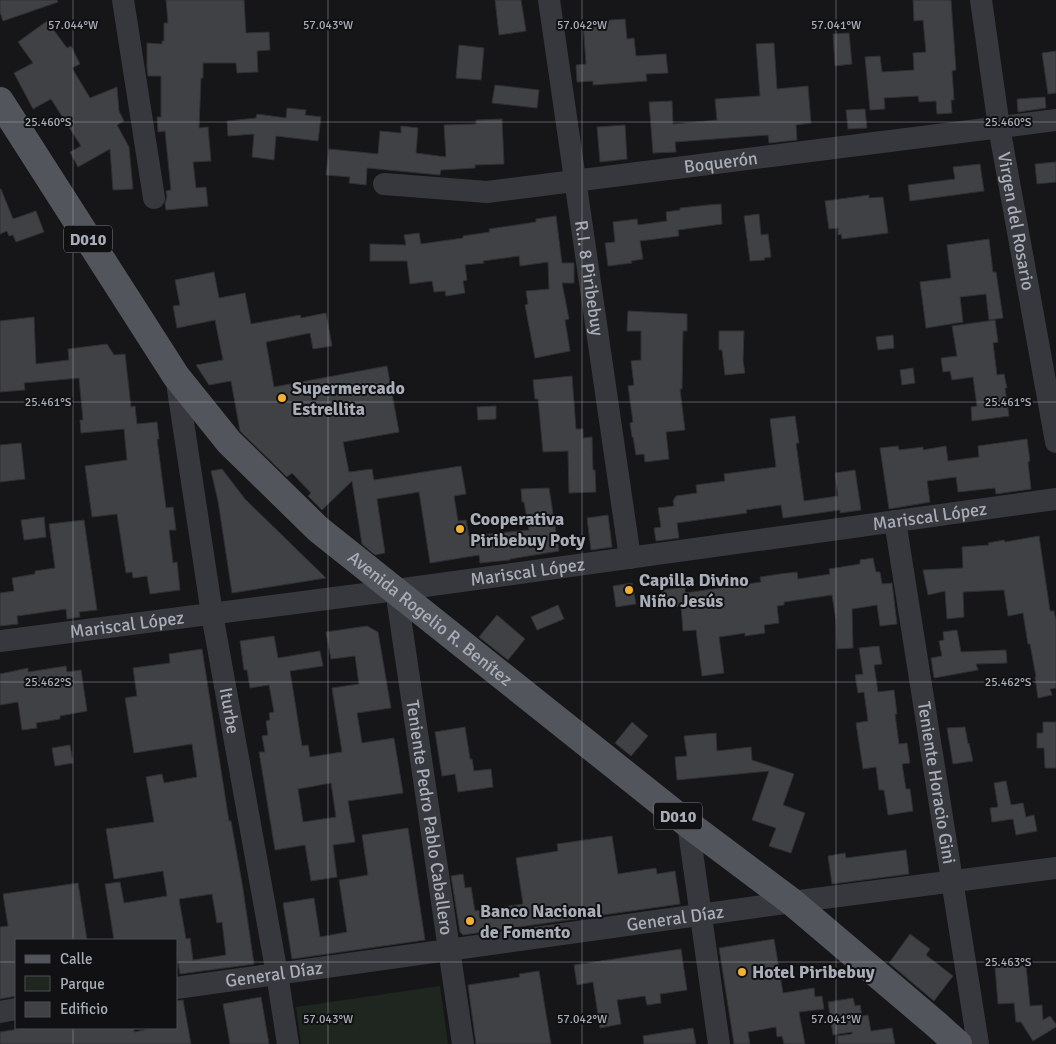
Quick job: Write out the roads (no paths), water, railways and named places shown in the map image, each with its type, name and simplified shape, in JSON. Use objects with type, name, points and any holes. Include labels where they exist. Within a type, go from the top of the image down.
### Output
[{"type":"main road","name":"Avenida Rogelio R. Benítez","points":[[0,102],[176,376],[229,442],[311,522],[688,824],[792,902],[937,1024],[958,1044]]},
{"type":"street","points":[[123,0],[154,198]]},
{"type":"street","name":"R.I. 8 Piribebuy","points":[[548,0],[630,558]]},
{"type":"street","name":"Virgen del Rosario","points":[[981,0],[999,127],[1056,442]]},
{"type":"street","name":"Boquerón","points":[[384,184],[487,192],[1056,120]]},
{"type":"street","name":"Iturbe","points":[[176,376],[212,614],[288,1044]]},
{"type":"street","name":"Mariscal López","points":[[0,641],[396,590],[1056,498]]},
{"type":"street","name":"Teniente Horacio Gini","points":[[895,521],[978,1044]]},
{"type":"street","name":"Teniente Pedro Pablo Caballero","points":[[396,590],[463,1044]]},
{"type":"street","points":[[688,824],[719,1044]]},
{"type":"street","name":"General Díaz","points":[[178,988],[792,902],[1056,868]]},
{"type":"street","points":[[0,1012],[15,1009]]},
{"type":"place","name":"Supermercado Estrellita","points":[[282,398]]},
{"type":"place","name":"Cooperativa Piribebuy Poty","points":[[460,529]]},
{"type":"place","name":"Capilla Divino Niño Jesús","points":[[629,590]]},
{"type":"place","name":"Banco Nacional de Fomento","points":[[470,921]]},
{"type":"place","name":"Hotel Piribebuy","points":[[742,972]]}]
